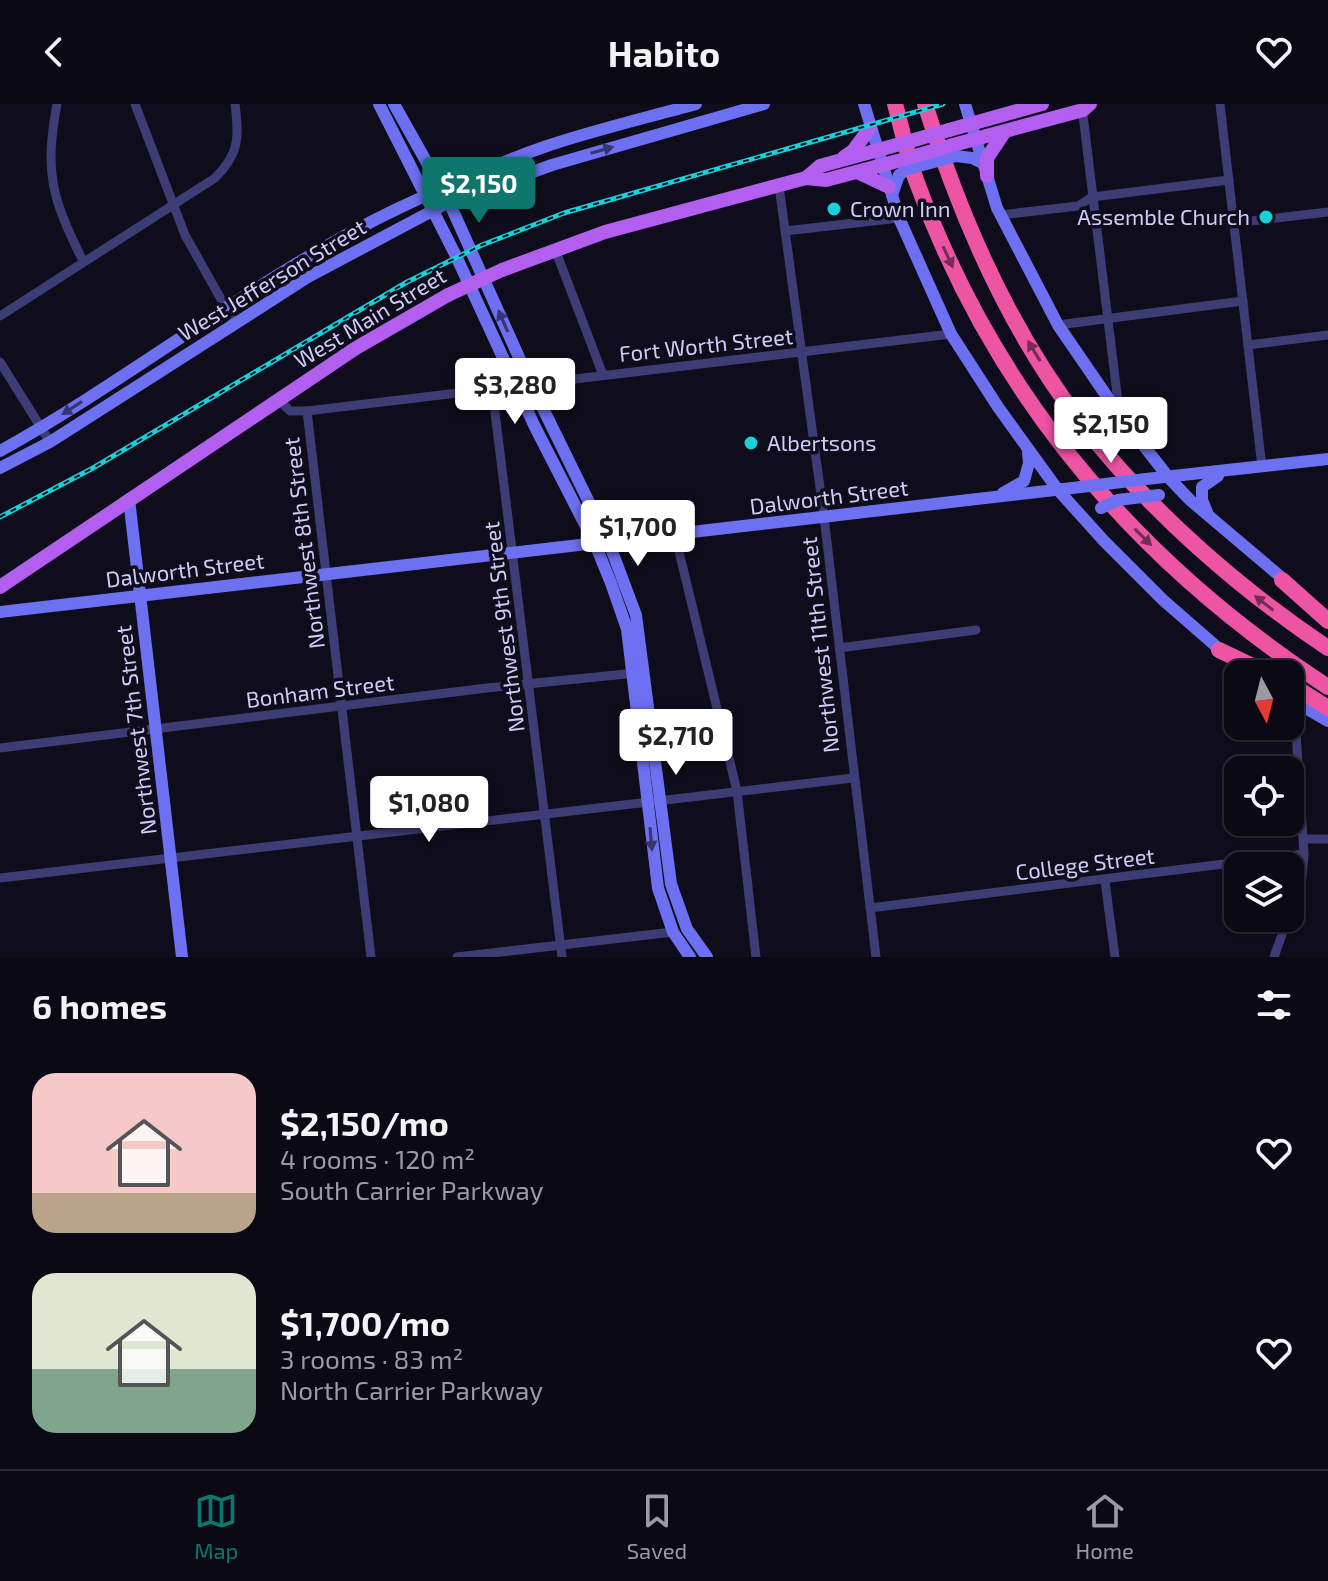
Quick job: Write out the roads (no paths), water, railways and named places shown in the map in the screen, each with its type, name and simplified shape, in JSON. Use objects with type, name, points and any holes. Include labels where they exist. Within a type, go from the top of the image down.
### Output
[{"type":"highway","points":[[895,104],[915,177],[959,282],[1044,425],[1116,510],[1203,596],[1328,687]]},
{"type":"highway","points":[[925,104],[945,168],[988,269],[1035,353],[1081,422],[1121,471],[1225,570],[1260,601],[1328,648]]},
{"type":"highway","points":[[1282,580],[1328,621]]},
{"type":"highway","points":[[1219,650],[1240,660]]},
{"type":"highway","points":[[1304,693],[1328,708]]},
{"type":"main road","points":[[379,104],[434,210],[516,386],[595,544],[627,629],[638,673]]},
{"type":"main road","points":[[394,104],[449,202],[531,384],[609,543],[636,615],[638,673],[654,801],[671,884],[687,929],[707,957]]},
{"type":"main road","name":"West Jefferson Street","points":[[0,451],[41,428],[226,308],[345,237],[426,195],[658,107],[696,104]]},
{"type":"main road","name":"West Jefferson Street","points":[[0,468],[50,442],[308,277],[449,202],[552,165],[764,104]]},
{"type":"main road","points":[[864,104],[899,218],[951,334],[1027,449],[1058,490],[1104,541],[1163,600],[1234,660]]},
{"type":"main road","points":[[965,104],[1000,215],[1058,325],[1119,414],[1190,500],[1282,580],[1328,609]]},
{"type":"main road","name":"West Main Street","points":[[0,587],[356,348],[448,295],[502,270],[605,232],[806,178],[826,180],[857,172],[900,144],[1042,104]]},
{"type":"main road","name":"West Main Street","points":[[806,178],[820,166],[838,161],[879,158],[906,164],[955,151],[975,139],[1085,106]]},
{"type":"main road","points":[[658,107],[664,132]]},
{"type":"main road","points":[[838,161],[853,151],[870,128]]},
{"type":"main road","points":[[984,169],[987,158],[1005,131]]},
{"type":"main road","points":[[955,151],[972,158],[984,169]]},
{"type":"main road","points":[[890,191],[906,164]]},
{"type":"main road","points":[[857,172],[890,191]]},
{"type":"main road","points":[[136,366],[146,380]]},
{"type":"main road","points":[[103,388],[112,402]]},
{"type":"main road","points":[[991,498],[1024,481],[1029,463],[1027,449]]},
{"type":"main road","name":"Dalworth Street","points":[[0,612],[1328,459]]},
{"type":"main road","points":[[1211,518],[1204,506],[1202,487],[1205,482],[1228,471]]},
{"type":"main road","points":[[1104,541],[1097,524],[1097,514],[1101,508],[1118,500],[1159,495],[1179,494],[1190,500]]},
{"type":"main road","name":"Northwest 7th Street","points":[[129,499],[182,957]]},
{"type":"main road","points":[[1304,707],[1328,721]]},
{"type":"main road","points":[[654,801],[658,888],[673,932],[690,957]]},
{"type":"street","points":[[57,104],[50,145],[53,191],[59,212],[83,261]]},
{"type":"street","points":[[135,104],[185,235],[235,324]]},
{"type":"street","points":[[1,315],[215,178],[229,164],[237,145],[235,104]]},
{"type":"street","points":[[1220,104],[1262,467]]},
{"type":"street","points":[[1085,106],[1092,197],[1119,414]]},
{"type":"street","points":[[1000,215],[1078,206],[1092,197],[1229,180]]},
{"type":"street","name":"Northwest 11th Street","points":[[779,186],[824,517],[876,957]]},
{"type":"street","points":[[1234,223],[1328,212]]},
{"type":"street","points":[[785,231],[899,218]]},
{"type":"street","points":[[555,249],[603,375]]},
{"type":"street","points":[[1058,325],[1243,301]]},
{"type":"street","name":"Fort Worth Street","points":[[278,399],[290,411],[307,411],[951,334]]},
{"type":"street","points":[[1248,345],[1328,335]]},
{"type":"street","points":[[0,363],[50,442]]},
{"type":"street","name":"Northwest 9th Street","points":[[492,388],[562,957]]},
{"type":"street","name":"Northwest 8th Street","points":[[307,411],[371,957]]},
{"type":"street","points":[[675,535],[737,791],[756,957]]},
{"type":"street","points":[[839,648],[976,630]]},
{"type":"street","name":"Bonham Street","points":[[0,748],[638,673]]},
{"type":"street","points":[[1295,740],[1304,852]]},
{"type":"street","points":[[0,878],[853,778]]},
{"type":"street","points":[[1304,839],[1328,839]]},
{"type":"street","name":"College Street","points":[[870,908],[1224,865]]},
{"type":"street","points":[[1105,881],[1115,957]]},
{"type":"street","points":[[457,957],[673,932]]},
{"type":"street","points":[[1274,957],[1283,932]]},
{"type":"railway","points":[[0,517],[93,468],[407,282],[482,245],[564,213],[943,104]]},
{"type":"place","name":"Crown Inn","points":[[834,209]]},
{"type":"place","name":"Assemble Church","points":[[1266,217]]},
{"type":"place","name":"Albertsons","points":[[751,443]]}]
